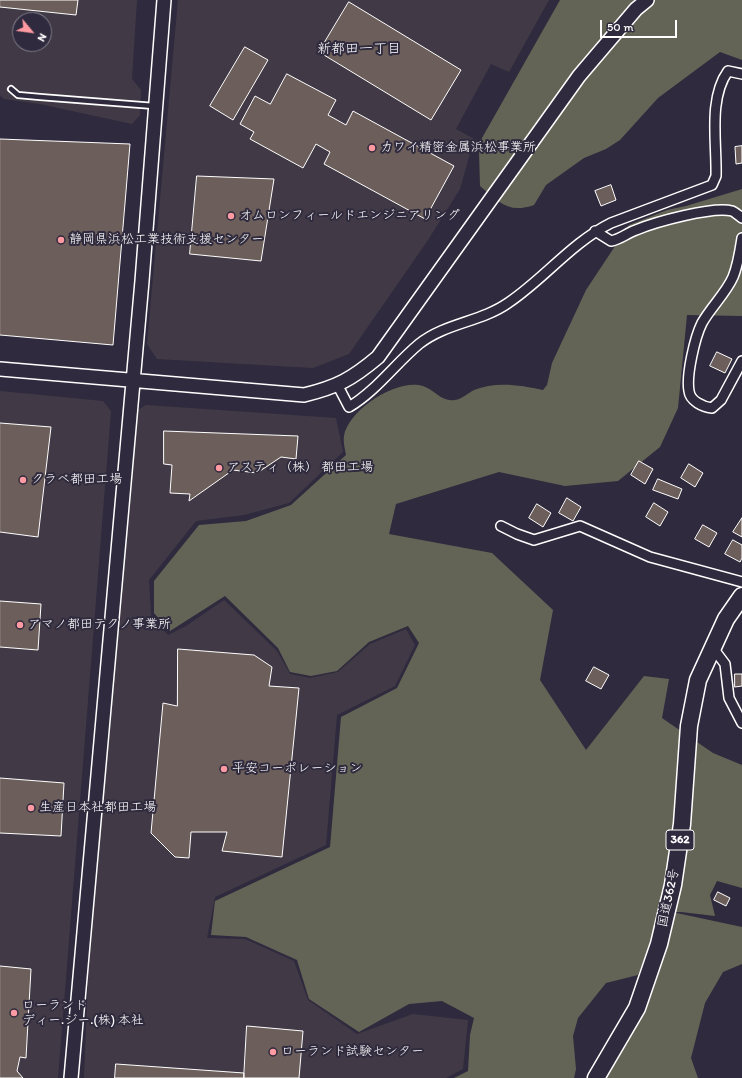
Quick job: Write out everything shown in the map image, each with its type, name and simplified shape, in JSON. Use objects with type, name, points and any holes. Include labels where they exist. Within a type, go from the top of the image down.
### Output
[{"type":"highway","name":"国道362号","points":[[596,1078],[637,1008],[659,944],[673,885],[682,824],[689,726],[698,680],[726,619],[742,596]]},
{"type":"street","points":[[71,1078],[164,0]]},
{"type":"street","points":[[0,369],[132,382],[304,395],[338,386],[361,372],[378,357],[579,76],[636,9],[647,0]]},
{"type":"street","points":[[338,386],[349,407],[362,399],[420,343],[447,328],[479,317],[507,304],[554,262],[595,231],[611,223],[712,185],[716,176],[716,108],[722,80],[728,71],[742,74]]},
{"type":"street","points":[[595,231],[611,241],[618,240],[653,224],[700,213],[732,211],[742,218]]},
{"type":"street","points":[[742,238],[732,278],[711,308],[697,335],[689,392],[693,399],[703,407],[712,408],[721,400],[742,361]]},
{"type":"street","points":[[501,526],[534,540],[580,526],[650,557],[742,582]]},
{"type":"street","points":[[713,648],[725,664],[729,698],[742,723]]},
{"type":"lane","points":[[10,89],[18,95],[155,106]]},
{"type":"shaded area","points":[[0,0],[137,0],[132,79],[141,90],[140,115],[132,124],[40,104],[4,99],[0,95]]},
{"type":"shaded area","points":[[178,0],[549,0],[509,72],[491,64],[456,129],[474,139],[460,189],[428,240],[349,354],[313,368],[157,359],[147,344]]},
{"type":"shaded area","points":[[0,391],[103,401],[111,411],[58,1078],[0,1078]]},
{"type":"shaded area","points":[[146,405],[336,418],[343,452],[289,503],[244,515],[196,521],[149,580],[151,616],[168,635],[186,626],[224,600],[277,651],[290,674],[310,678],[338,672],[370,644],[406,629],[415,645],[395,686],[337,715],[326,845],[215,897],[207,938],[245,939],[294,961],[308,1000],[357,1034],[413,1014],[468,1020],[463,1069],[446,1078],[84,1078],[92,880],[133,413]]},
{"type":"green space","points":[[560,0],[742,0],[742,60],[720,52],[658,98],[620,140],[606,149],[584,158],[546,185],[534,205],[517,208],[510,207],[504,205],[480,186],[479,151],[482,138]]},
{"type":"green space","points":[[742,189],[742,316],[687,315],[678,408],[660,447],[618,481],[565,486],[499,472],[396,504],[389,534],[492,553],[553,610],[540,680],[586,750],[644,676],[669,679],[662,718],[713,753],[742,765],[742,888],[717,881],[710,895],[715,916],[672,912],[742,927],[742,964],[723,972],[705,1003],[691,1058],[698,1078],[605,1078],[652,940],[638,975],[606,983],[578,1018],[573,1036],[576,1069],[574,1078],[454,1078],[468,1071],[470,1035],[474,1018],[442,1001],[409,1004],[359,1032],[309,999],[297,960],[246,937],[211,935],[215,901],[330,847],[341,717],[397,688],[419,643],[408,626],[369,642],[337,671],[311,676],[290,672],[278,648],[225,596],[170,631],[154,613],[154,581],[199,525],[246,521],[291,505],[346,455],[344,436],[347,426],[354,416],[375,398],[388,391],[412,385],[423,386],[442,398],[455,400],[482,387],[499,385],[517,385],[543,390],[547,385],[552,363],[586,290],[629,225],[667,210],[686,206]]},
{"type":"building","points":[[0,0],[78,0],[76,15],[0,7]]},
{"type":"building","points":[[349,2],[461,70],[431,120],[319,52]]},
{"type":"building","points":[[245,47],[268,60],[233,120],[210,106]]},
{"type":"building","name":"カワイ精密金属浜松事業所","points":[[287,74],[336,100],[328,115],[346,125],[353,111],[454,166],[425,219],[324,164],[330,152],[316,144],[303,168],[250,139],[254,132],[240,124],[255,96],[270,104]]},
{"type":"building","name":"静岡県浜松工業技術支援センター","points":[[0,139],[130,144],[113,345],[0,335]]},
{"type":"building","points":[[742,146],[742,163],[736,164],[735,147]]},
{"type":"building","name":"オムロンフィールドエンジニアリング","points":[[197,176],[274,179],[261,261],[190,254]]},
{"type":"building","points":[[611,185],[616,200],[601,206],[595,191]]},
{"type":"building","points":[[717,352],[732,359],[725,373],[710,366]]},
{"type":"building","name":"クラベ都田工場","points":[[0,423],[51,427],[38,537],[0,532]]},
{"type":"building","name":"アスティ（株） 都田工場","points":[[164,431],[298,436],[296,459],[281,457],[257,473],[233,470],[189,501],[190,494],[170,493],[172,465],[164,464]]},
{"type":"building","points":[[639,461],[653,469],[645,484],[631,475]]},
{"type":"building","points":[[689,464],[703,473],[695,487],[681,478]]},
{"type":"building","points":[[658,479],[682,489],[678,499],[653,490]]},
{"type":"building","points":[[567,498],[581,507],[573,521],[559,513]]},
{"type":"building","points":[[654,503],[668,512],[660,526],[646,517]]},
{"type":"building","points":[[537,504],[551,513],[543,527],[529,518]]},
{"type":"building","points":[[742,518],[742,537],[733,532]]},
{"type":"building","points":[[703,525],[717,533],[709,547],[695,539]]},
{"type":"building","points":[[733,540],[742,545],[742,558],[740,562],[725,554]]},
{"type":"building","name":"アマノ都田テクノ事業所","points":[[0,601],[41,604],[38,650],[0,647]]},
{"type":"building","name":"平安コーポレーション","points":[[178,649],[254,655],[272,667],[269,686],[299,688],[282,857],[222,851],[227,832],[191,832],[189,858],[175,857],[151,833],[163,703],[177,706]]},
{"type":"building","points":[[594,667],[609,675],[601,689],[586,681]]},
{"type":"building","points":[[735,674],[742,674],[742,686],[735,687]]},
{"type":"building","name":"生産日本社都田工場","points":[[0,778],[64,783],[61,836],[0,833]]},
{"type":"building","points":[[718,892],[730,898],[726,906],[714,900]]},
{"type":"building","name":"ローランド ディー.ジー.(株) 本社","points":[[0,966],[31,969],[26,1058],[20,1057],[17,1071],[23,1078],[0,1078]]},
{"type":"building","name":"ローランド試験センター","points":[[247,1026],[303,1031],[299,1078],[244,1078]]},
{"type":"building","points":[[116,1064],[244,1073],[244,1078],[115,1078]]},
{"type":"place","name":"カワイ精密金属浜松事業所","points":[[372,148]]},
{"type":"place","name":"オムロンフィールドエンジニアリング","points":[[231,216]]},
{"type":"place","name":"静岡県浜松工業技術支援センター","points":[[61,240]]},
{"type":"place","name":"アスティ（株） 都田工場","points":[[219,468]]},
{"type":"place","name":"クラベ都田工場","points":[[23,480]]},
{"type":"place","name":"アマノ都田テクノ事業所","points":[[20,625]]},
{"type":"place","name":"平安コーポレーション","points":[[224,769]]},
{"type":"place","name":"生産日本社都田工場","points":[[31,808]]},
{"type":"place","name":"ローランド ディー.ジー.(株) 本社","points":[[14,1013]]},
{"type":"place","name":"ローランド試験センター","points":[[273,1052]]},
{"type":"district","name":"新都田一丁目","points":[[359,49]]}]
